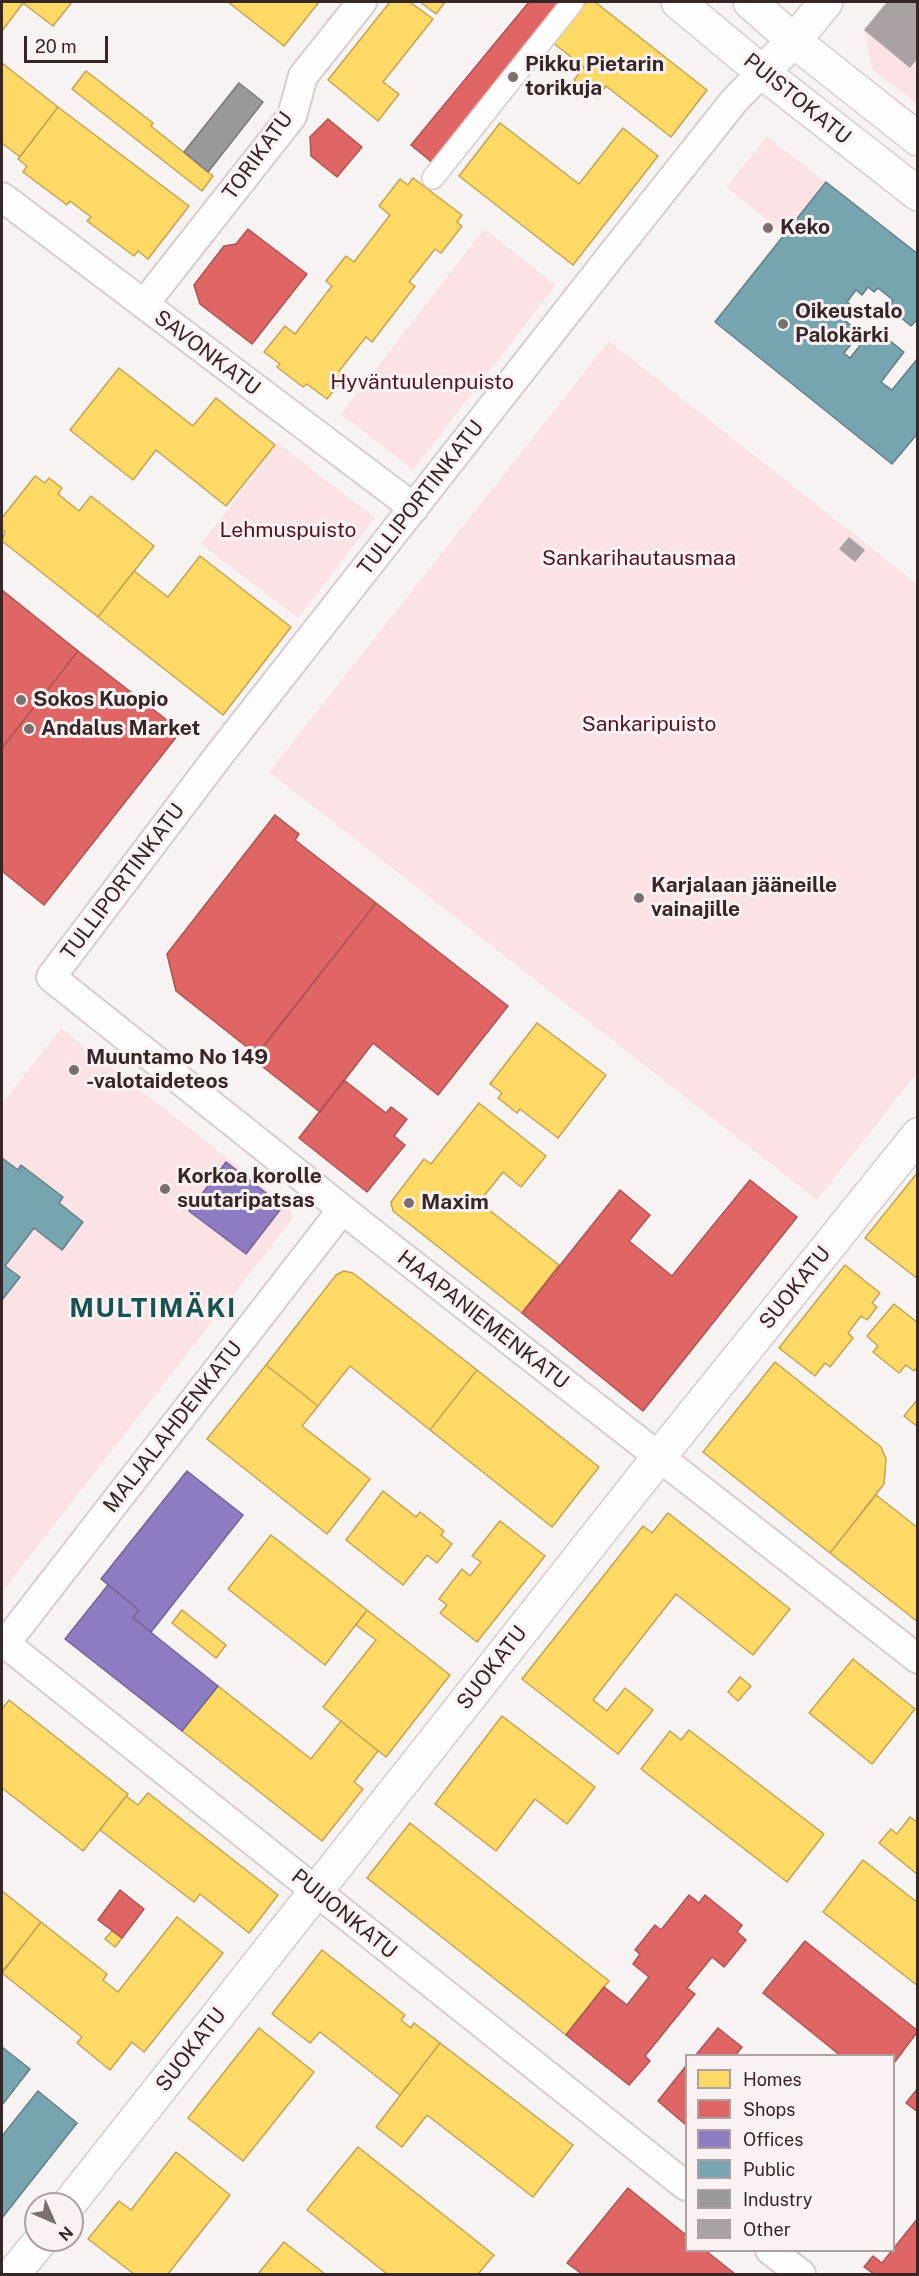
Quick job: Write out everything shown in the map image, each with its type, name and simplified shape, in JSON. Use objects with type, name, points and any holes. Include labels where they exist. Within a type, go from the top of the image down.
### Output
[{"type":"street","name":"TORIKATU","points":[[144,304],[292,116],[303,76],[362,2]]},
{"type":"street","points":[[433,178],[573,2]]},
{"type":"street","name":"PUISTOKATU","points":[[678,2],[762,72],[918,194]]},
{"type":"street","name":"PUISTOKATU","points":[[750,2],[794,41],[918,139]]},
{"type":"street","name":"TULLIPORTINKATU","points":[[51,977],[220,754],[734,101],[794,41],[826,2]]},
{"type":"street","name":"SAVONKATU","points":[[2,197],[414,508]]},
{"type":"street","name":"HAAPANIEMENKATU","points":[[51,977],[342,1210],[918,1659]]},
{"type":"street","name":"SUOKATU","points":[[78,2192],[659,1457],[918,1135]]},
{"type":"street","name":"MALJALAHDENKATU","points":[[3,1643],[342,1210]]},
{"type":"street","name":"PUIJONKATU","points":[[3,1643],[685,2184]]},
{"type":"street","points":[[13,2274],[31,2252]]},
{"type":"street","points":[[773,2252],[801,2274]]},
{"type":"green space","points":[[886,2],[917,2],[917,104],[872,70],[864,30]]},
{"type":"green space","points":[[767,137],[826,182],[785,234],[726,187]]},
{"type":"green space","name":"Hyväntuulenpuisto","points":[[484,229],[556,285],[413,470],[341,414]]},
{"type":"green space","name":"Sankaripuisto","points":[[609,341],[917,584],[917,1073],[817,1200],[269,772]]},
{"type":"green space","name":"Lehmuspuisto","points":[[278,443],[375,518],[298,618],[201,544]]},
{"type":"green space","points":[[61,1028],[289,1206],[293,1218],[2,1592],[2,1104]]},
{"type":"building: Homes","points":[[2,2],[72,2],[53,26],[23,3],[2,31]]},
{"type":"building: Homes","points":[[228,2],[319,2],[284,46]]},
{"type":"building: Homes","points":[[390,2],[410,2],[433,19],[383,82],[399,94],[378,121],[328,80]]},
{"type":"building: Homes","points":[[420,2],[445,2],[436,14]]},
{"type":"building: Homes","points":[[586,2],[595,2],[707,90],[671,137],[606,86],[598,98],[574,80],[584,67],[553,43]]},
{"type":"building: Homes","points":[[2,63],[58,107],[20,157],[2,143]]},
{"type":"building: Homes","points":[[86,71],[153,123],[151,126],[213,176],[202,191],[72,89]]},
{"type":"building: Homes","points":[[58,107],[189,206],[148,259],[138,251],[134,256],[87,221],[91,217],[70,201],[67,205],[23,172],[27,166],[18,159]]},
{"type":"building: Homes","points":[[500,123],[579,184],[623,128],[658,156],[573,265],[459,176]]},
{"type":"building: Homes","points":[[413,178],[462,215],[457,222],[462,226],[441,253],[435,249],[409,282],[415,286],[372,342],[366,337],[339,371],[345,376],[327,399],[307,384],[303,387],[277,367],[280,364],[264,352],[285,326],[295,334],[332,286],[326,281],[346,256],[354,262],[390,215],[379,206],[400,179],[408,185]]},
{"type":"building: Homes","points":[[119,368],[193,426],[216,398],[275,445],[226,506],[156,450],[133,480],[70,430]]},
{"type":"building: Homes","points":[[35,476],[45,483],[49,478],[62,488],[58,494],[79,511],[91,496],[154,546],[98,617],[2,541],[5,532],[2,529],[2,518]]},
{"type":"building: Homes","points":[[200,556],[291,627],[223,715],[98,617],[134,571],[168,597]]},
{"type":"building: Homes","points":[[537,1023],[606,1075],[558,1138],[520,1109],[517,1113],[498,1098],[502,1093],[490,1084]]},
{"type":"building: Homes","points":[[479,1103],[546,1156],[521,1187],[503,1172],[479,1202],[559,1265],[522,1313],[393,1211],[391,1202],[424,1159],[431,1164]]},
{"type":"building: Homes","points":[[918,1172],[918,1279],[865,1238]]},
{"type":"building: Homes","points":[[845,1265],[880,1293],[872,1303],[877,1307],[867,1320],[861,1316],[848,1333],[853,1338],[830,1367],[825,1363],[815,1376],[779,1348]]},
{"type":"building: Homes","points":[[344,1271],[353,1273],[477,1370],[430,1430],[350,1366],[318,1406],[266,1365],[336,1275]]},
{"type":"building: Homes","points":[[894,1304],[918,1323],[918,1366],[914,1371],[906,1365],[899,1373],[873,1352],[878,1346],[867,1336]]},
{"type":"building: Homes","points":[[775,1362],[881,1447],[886,1459],[884,1484],[830,1553],[703,1452]]},
{"type":"building: Homes","points":[[266,1365],[318,1406],[302,1426],[370,1479],[327,1534],[207,1439]]},
{"type":"building: Homes","points":[[477,1370],[599,1467],[552,1527],[430,1430]]},
{"type":"building: Homes","points":[[918,1399],[918,1427],[904,1416]]},
{"type":"building: Homes","points":[[383,1491],[416,1517],[420,1512],[444,1531],[441,1535],[452,1544],[437,1563],[427,1555],[403,1585],[346,1540]]},
{"type":"building: Homes","points":[[876,1495],[918,1528],[918,1622],[830,1553]]},
{"type":"building: Homes","points":[[668,1513],[790,1609],[753,1655],[676,1594],[593,1700],[607,1711],[625,1688],[653,1710],[618,1754],[522,1679],[643,1526],[652,1533]]},
{"type":"building: Homes","points":[[500,1521],[545,1556],[477,1642],[440,1613],[447,1605],[439,1599],[462,1569],[470,1576],[481,1562],[472,1556]]},
{"type":"building: Homes","points":[[271,1535],[367,1610],[325,1665],[228,1589]]},
{"type":"building: Homes","points":[[182,1610],[226,1645],[216,1658],[172,1623]]},
{"type":"building: Homes","points":[[367,1610],[450,1675],[386,1757],[323,1707],[376,1640],[356,1625]]},
{"type":"building: Homes","points":[[853,1659],[915,1709],[872,1764],[809,1713]]},
{"type":"building: Homes","points":[[740,1677],[751,1686],[738,1701],[728,1692]]},
{"type":"building: Homes","points":[[218,1686],[311,1759],[341,1721],[378,1751],[354,1782],[363,1789],[322,1841],[182,1731]]},
{"type":"building: Homes","points":[[9,1700],[128,1794],[83,1851],[2,1788],[2,1709]]},
{"type":"building: Homes","points":[[502,1716],[595,1787],[567,1824],[535,1799],[496,1851],[435,1804]]},
{"type":"building: Homes","points":[[689,1730],[824,1834],[787,1882],[641,1769],[670,1731],[681,1740]]},
{"type":"building: Homes","points":[[148,1793],[278,1895],[249,1933],[200,1894],[194,1902],[100,1830],[126,1796],[138,1805]]},
{"type":"building: Homes","points":[[910,1817],[918,1823],[918,1875],[879,1843],[891,1829],[897,1834]]},
{"type":"building: Homes","points":[[410,1823],[609,1981],[566,2035],[367,1878]]},
{"type":"building: Homes","points":[[863,1860],[918,1903],[918,1986],[823,1912]]},
{"type":"building: Homes","points":[[2,1891],[41,1922],[2,1972]]},
{"type":"building: Homes","points":[[177,1917],[223,1953],[144,2052],[132,2042],[110,2070],[77,2043],[82,2037],[2,1973],[41,1922],[107,1974],[103,1980],[118,1992]]},
{"type":"building: Homes","points":[[112,1931],[122,1938],[115,1947],[105,1939]]},
{"type":"building: Homes","points":[[322,1950],[405,2015],[401,2020],[411,2028],[414,2023],[440,2043],[400,2095],[320,2032],[310,2043],[272,2014]]},
{"type":"building: Homes","points":[[259,2028],[314,2072],[243,2161],[188,2118]]},
{"type":"building: Homes","points":[[440,2043],[573,2145],[533,2197],[427,2115],[402,2147],[376,2127]]},
{"type":"building: Homes","points":[[358,2147],[494,2255],[478,2274],[387,2274],[307,2210]]},
{"type":"building: Homes","points":[[176,2152],[230,2195],[168,2274],[134,2274],[88,2239],[119,2201],[131,2210]]},
{"type":"building: Homes","points":[[284,2242],[325,2274],[258,2274]]},
{"type":"building: Shops","points":[[529,2],[568,2],[434,164],[411,145]]},
{"type":"building: Shops","points":[[328,119],[362,147],[337,177],[311,156],[310,137]]},
{"type":"building: Shops","points":[[248,229],[307,274],[252,344],[200,304],[194,285],[224,246],[236,244]]},
{"type":"building: Shops","name":"Sokos Kuopio","points":[[2,590],[78,651],[2,748]]},
{"type":"building: Shops","points":[[78,651],[181,731],[44,905],[2,871],[2,748]]},
{"type":"building: Shops","points":[[275,815],[299,834],[295,840],[376,903],[257,1055],[176,991],[167,954]]},
{"type":"building: Shops","points":[[376,903],[508,1006],[438,1095],[373,1043],[320,1112],[253,1059]]},
{"type":"building: Shops","points":[[344,1080],[386,1113],[391,1107],[407,1119],[394,1136],[405,1145],[367,1192],[299,1138]]},
{"type":"building: Shops","points":[[750,1180],[797,1217],[643,1411],[522,1313],[620,1190],[650,1215],[629,1241],[672,1276]]},
{"type":"building: Shops","points":[[120,1890],[144,1909],[122,1938],[98,1920]]},
{"type":"building: Shops","points":[[689,1895],[699,1903],[705,1895],[742,1925],[737,1932],[746,1940],[724,1967],[712,1957],[687,1988],[695,1994],[645,2056],[650,2061],[629,2085],[566,2035],[604,1987],[627,2005],[649,1977],[633,1964],[640,1954],[635,1950],[655,1925],[661,1930]]},
{"type":"building: Shops","points":[[805,1941],[918,2031],[895,2062],[895,2054],[839,2054],[763,1993]]},
{"type":"building: Shops","points":[[718,2028],[742,2047],[737,2054],[697,2054]]},
{"type":"building: Shops","points":[[685,2067],[685,2124],[658,2101]]},
{"type":"building: Shops","points":[[918,2088],[918,2112],[906,2103]]},
{"type":"building: Shops","points":[[628,2188],[685,2234],[685,2252],[708,2252],[735,2274],[582,2274],[567,2263]]},
{"type":"building: Shops","points":[[918,2218],[918,2274],[874,2274],[864,2267],[873,2256],[882,2263],[891,2252],[895,2252],[895,2247]]},
{"type":"building: Offices","points":[[226,1162],[283,1206],[246,1254],[189,1211]]},
{"type":"building: Offices","points":[[187,1471],[243,1515],[151,1632],[133,1618],[139,1610],[101,1579]]},
{"type":"building: Offices","points":[[108,1585],[139,1610],[133,1618],[218,1686],[182,1731],[65,1639]]},
{"type":"building: Public","name":"Oikeustalo Palokärki","points":[[826,182],[918,254],[918,319],[911,326],[888,307],[893,300],[878,288],[874,292],[868,287],[862,295],[856,290],[847,302],[852,306],[842,318],[860,333],[844,353],[850,358],[874,328],[904,352],[881,382],[892,390],[918,358],[918,433],[892,464],[715,322]]},
{"type":"building: Public","points":[[2,1158],[18,1170],[21,1165],[63,1197],[59,1203],[83,1222],[62,1250],[34,1228],[5,1266],[20,1277],[2,1300]]},
{"type":"building: Public","points":[[2,2047],[30,2069],[2,2105]]},
{"type":"building: Public","points":[[38,2091],[77,2123],[2,2218],[2,2136]]},
{"type":"building: Industry","points":[[239,83],[263,102],[208,172],[184,152]]},
{"type":"building: Other","points":[[887,2],[918,2],[918,58],[910,68],[864,30]]},
{"type":"building: Other","points":[[849,537],[865,550],[855,562],[839,549]]},
{"type":"place","name":"Pikku Pietarin torikuja","points":[[513,77]]},
{"type":"place","name":"Keko","points":[[768,228]]},
{"type":"place","name":"Oikeustalo Palokärki","points":[[783,324]]},
{"type":"place","name":"Sokos Kuopio","points":[[21,700]]},
{"type":"place","name":"Andalus Market","points":[[29,729]]},
{"type":"place","name":"Karjalaan jääneille vainajille","points":[[639,898]]},
{"type":"place","name":"Muuntamo No 149 -valotaideteos","points":[[74,1070]]},
{"type":"place","name":"Korkoa korolle suutaripatsas","points":[[165,1189]]},
{"type":"place","name":"Maxim","points":[[409,1203]]},
{"type":"district","name":"MULTIMÄKI","points":[[153,1309]]},
{"type":"park label","name":"Sankarihautausmaa","points":[[639,559]]}]
